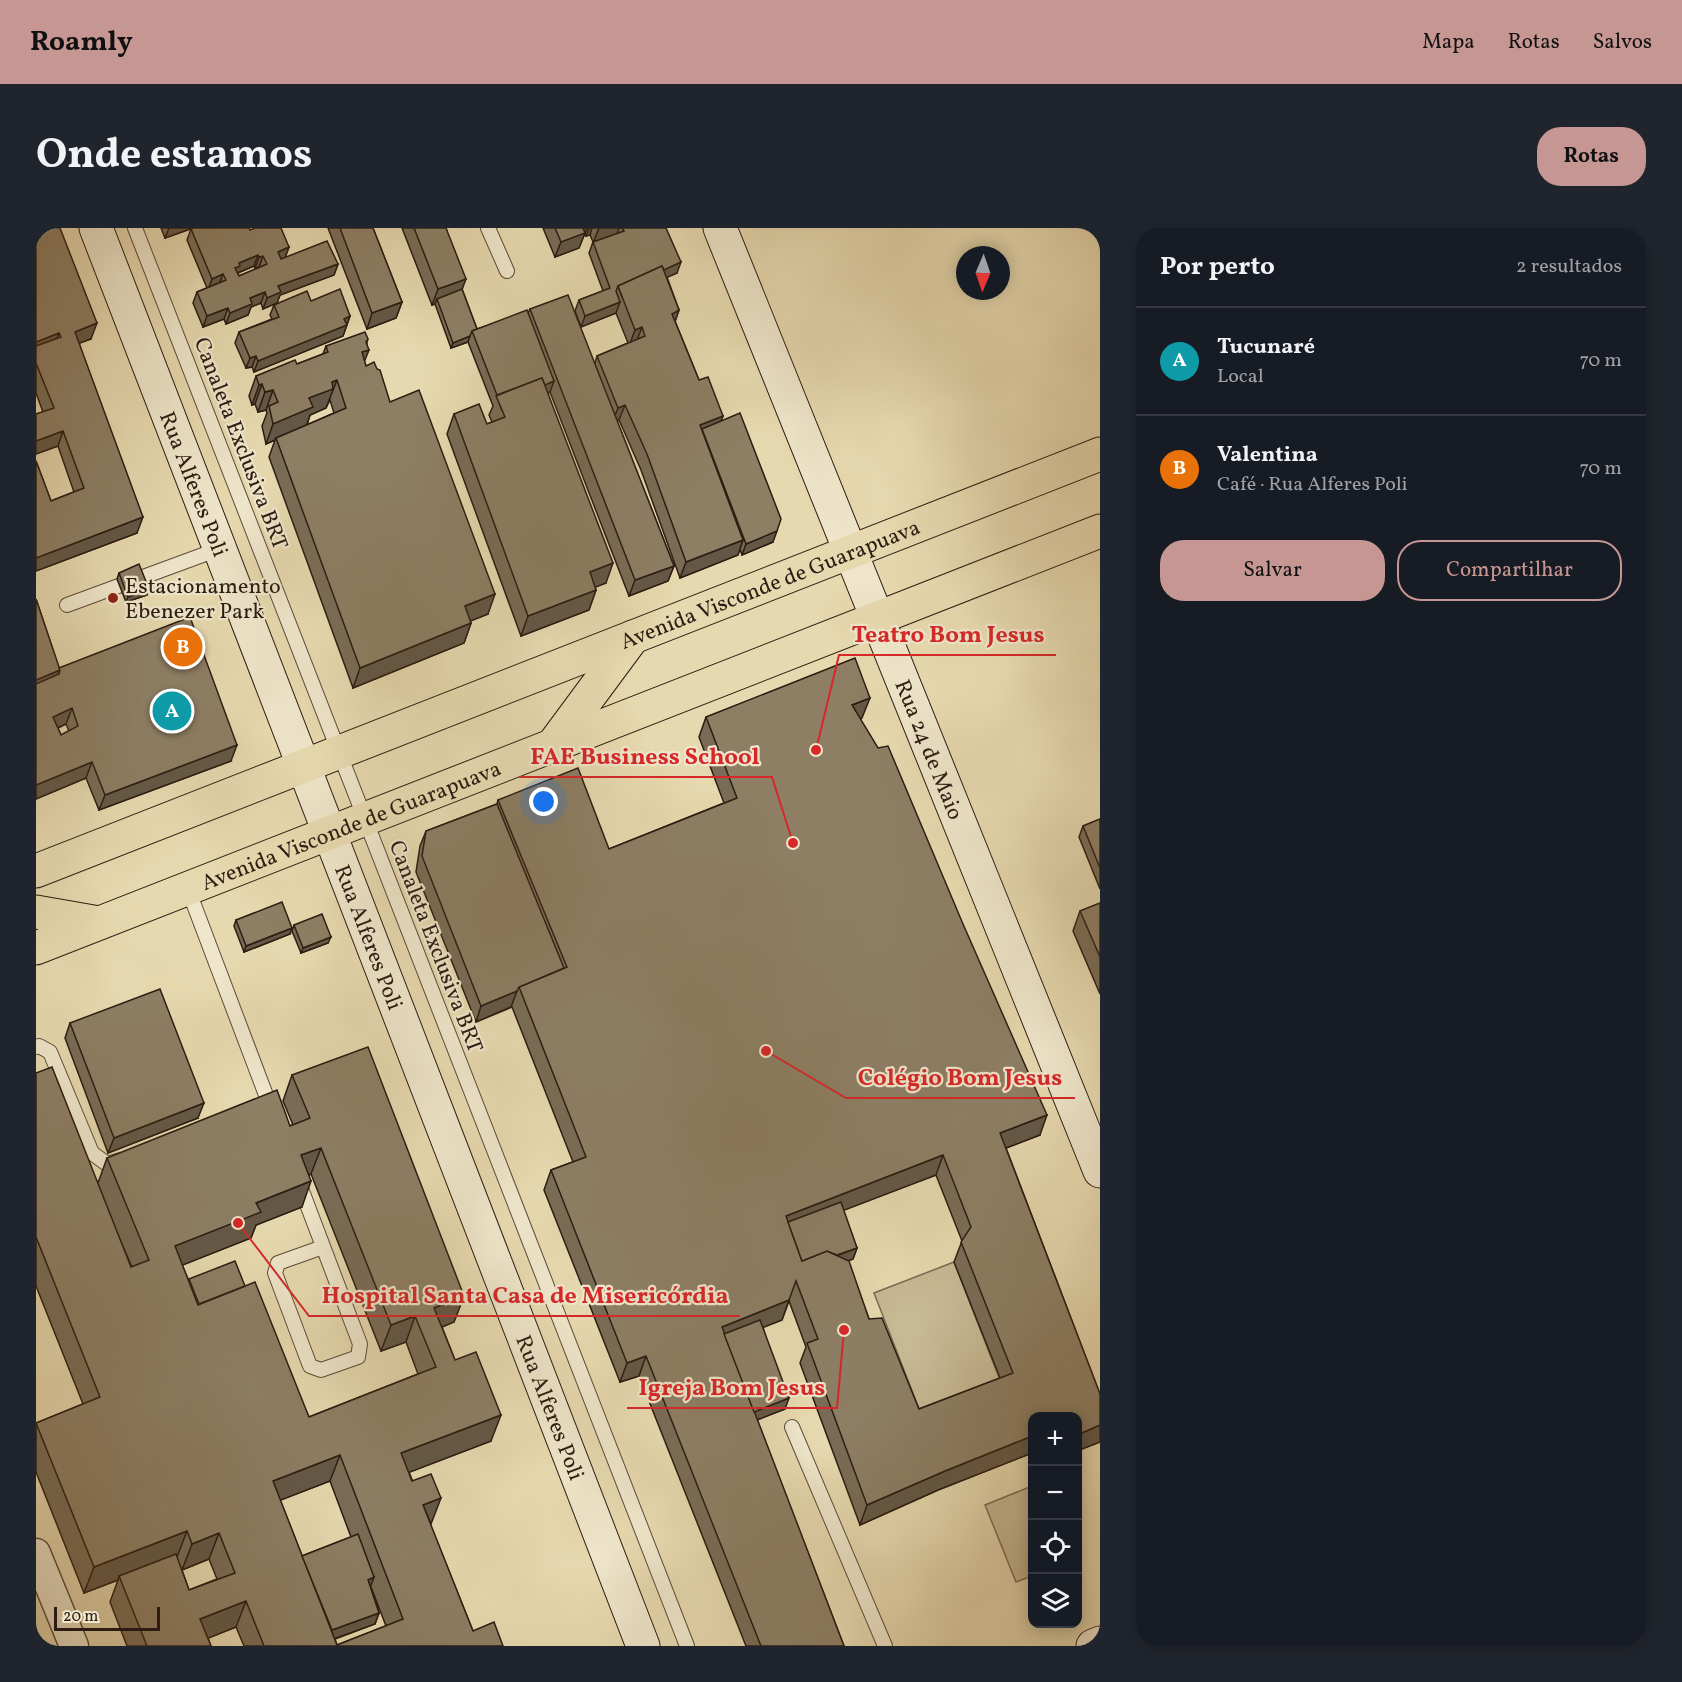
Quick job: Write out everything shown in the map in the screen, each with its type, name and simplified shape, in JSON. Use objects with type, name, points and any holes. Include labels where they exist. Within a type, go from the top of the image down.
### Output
[{"type":"main road","name":"Avenida Visconde de Guarapuava","points":[[36,871],[1100,454]]},
{"type":"main road","name":"Avenida Visconde de Guarapuava","points":[[36,948],[1100,531]]},
{"type":"main road","points":[[553,745],[633,637]]},
{"type":"main road","points":[[36,912],[100,923]]},
{"type":"street","name":"Rua Alferes Poli","points":[[96,228],[643,1646]]},
{"type":"street","name":"Rua 24 de Maio","points":[[720,228],[1100,1171]]},
{"type":"street","points":[[36,1553],[74,1646]]},
{"type":"street","points":[[1093,1646],[1100,1643]]},
{"type":"lane","name":"Canaleta Exclusiva BRT","points":[[135,228],[687,1646]]},
{"type":"lane","points":[[488,228],[507,270]]},
{"type":"lane","points":[[66,605],[219,549]]},
{"type":"lane","points":[[188,889],[263,1105],[277,1125]]},
{"type":"lane","points":[[36,1047],[39,1046],[50,1052],[92,1153],[106,1164],[139,1155]]},
{"type":"lane","points":[[294,1169],[360,1344],[357,1357],[321,1370],[310,1366],[275,1273],[278,1263],[323,1247]]},
{"type":"lane","points":[[792,1427],[885,1646]]},
{"type":"shaded area","points":[[954,1262],[1005,1393],[925,1424],[874,1293]]},
{"type":"shaded area","points":[[1028,1488],[1028,1578],[1016,1582],[985,1505]]},
{"type":"building","points":[[36,228],[60,228],[97,323],[75,332],[143,517],[36,558],[36,461],[51,501],[84,488],[63,431],[36,441],[36,414],[54,408],[36,363],[36,346],[61,337],[59,333],[36,342]]},
{"type":"building","points":[[281,228],[289,247],[278,252],[281,259],[327,241],[338,264],[278,286],[281,292],[267,298],[265,292],[250,298],[252,304],[230,313],[228,308],[207,316],[197,292],[226,280],[223,274],[212,279],[191,229]],"holes":[[[258,255],[263,256],[267,264],[239,276],[235,268],[240,266],[239,263]]]},
{"type":"building","points":[[340,228],[373,228],[402,302],[372,313]]},
{"type":"building","points":[[414,228],[446,228],[466,279],[438,289]]},
{"type":"building","points":[[555,228],[583,228],[585,233],[561,242]]},
{"type":"building","points":[[622,228],[666,228],[681,262],[664,270],[662,266],[618,286],[616,291],[620,302],[585,316],[579,300],[610,288],[593,242],[624,231]]},
{"type":"building","points":[[662,266],[679,310],[672,314],[699,380],[708,377],[723,416],[700,425],[743,540],[686,562],[647,454],[625,405],[618,408],[597,356],[645,336],[642,327],[635,330],[618,286]]},
{"type":"building","points":[[340,289],[350,316],[344,319],[347,325],[258,361],[256,356],[250,358],[239,332],[279,317],[274,305],[307,291],[311,301]]},
{"type":"building","points":[[462,289],[477,329],[472,331],[470,336],[453,343],[437,299]]},
{"type":"building","points":[[568,295],[674,566],[635,580],[530,309]]},
{"type":"building","points":[[527,310],[554,381],[545,385],[542,378],[497,395],[472,331]]},
{"type":"building","points":[[365,332],[369,350],[362,352],[366,366],[374,362],[380,370],[390,402],[419,390],[495,594],[465,606],[471,623],[360,668],[276,438],[346,408],[337,380],[332,382],[333,389],[309,398],[313,407],[273,424],[269,406],[278,402],[273,390],[265,392],[256,376],[295,360],[297,364],[328,352],[326,346]]},
{"type":"building","points":[[542,378],[613,563],[590,572],[596,590],[528,616],[454,414],[479,404],[487,424],[505,417],[496,396]]},
{"type":"building","points":[[740,413],[781,519],[777,531],[746,544],[702,429]]},
{"type":"building","points":[[139,564],[149,589],[128,597],[119,573]]},
{"type":"building","points":[[36,599],[60,670],[36,680]]},
{"type":"building","points":[[190,617],[237,745],[105,795],[92,762],[36,785],[36,684],[59,674],[59,668]],"holes":[[[72,708],[78,726],[61,735],[53,717]]]},
{"type":"building","points":[[855,658],[870,698],[852,705],[878,748],[888,746],[1047,1115],[1000,1133],[1100,1394],[1100,1425],[1082,1433],[1082,1412],[1028,1412],[1028,1438],[867,1505],[807,1343],[818,1339],[796,1281],[789,1300],[722,1327],[844,1646],[761,1646],[646,1356],[627,1363],[551,1170],[586,1157],[519,987],[567,967],[498,800],[578,768],[609,849],[737,798],[706,717]],"holes":[[[943,1155],[971,1227],[961,1242],[1013,1373],[919,1409],[882,1318],[869,1319],[849,1261],[827,1251],[802,1261],[786,1216]]]},
{"type":"building","points":[[497,804],[564,968],[481,1006],[422,856],[426,831]]},
{"type":"building","points":[[1100,819],[1100,868],[1083,826]]},
{"type":"building","points":[[282,902],[292,928],[246,946],[236,920]]},
{"type":"building","points":[[1100,903],[1100,957],[1080,911]]},
{"type":"building","points":[[322,914],[331,937],[303,948],[294,925]]},
{"type":"building","points":[[160,989],[204,1103],[114,1138],[70,1023]]},
{"type":"building","points":[[368,1047],[464,1296],[434,1308],[455,1360],[476,1352],[501,1415],[401,1453],[412,1481],[431,1474],[441,1498],[423,1505],[473,1631],[494,1622],[503,1646],[264,1646],[246,1601],[200,1619],[211,1646],[147,1646],[119,1576],[176,1554],[189,1590],[235,1573],[219,1533],[192,1544],[187,1531],[94,1567],[36,1423],[100,1397],[36,1237],[36,1073],[52,1067],[131,1267],[149,1260],[107,1158],[277,1090],[290,1126],[310,1118],[292,1075]],"holes":[[[321,1148],[391,1325],[415,1316],[436,1367],[309,1417],[255,1282],[198,1305],[175,1246],[261,1212],[256,1203],[311,1181],[301,1155]],[[340,1455],[403,1619],[337,1645],[273,1481]]]},
{"type":"building","points":[[841,1202],[857,1248],[837,1255],[827,1251],[802,1261],[788,1222]]},
{"type":"building","points":[[235,1261],[245,1286],[199,1304],[189,1279]]},
{"type":"building","points":[[760,1320],[789,1398],[754,1412],[724,1334]]},
{"type":"building","points":[[358,1534],[374,1577],[368,1580],[379,1613],[332,1630],[302,1556]]},
{"type":"place","name":"Estacionamento Ebenezer Park","points":[[113,598]]},
{"type":"place","name":"Valentina","points":[[183,647]]},
{"type":"place","name":"Tucunaré","points":[[172,711]]},
{"type":"place","name":"Teatro Bom Jesus","points":[[816,750]]},
{"type":"place","name":"FAE Business School","points":[[793,843]]},
{"type":"place","name":"Colégio Bom Jesus","points":[[766,1051]]},
{"type":"place","name":"Hospital Santa Casa de Misericórdia","points":[[238,1223]]},
{"type":"place","name":"Igreja Bom Jesus","points":[[844,1330]]}]
